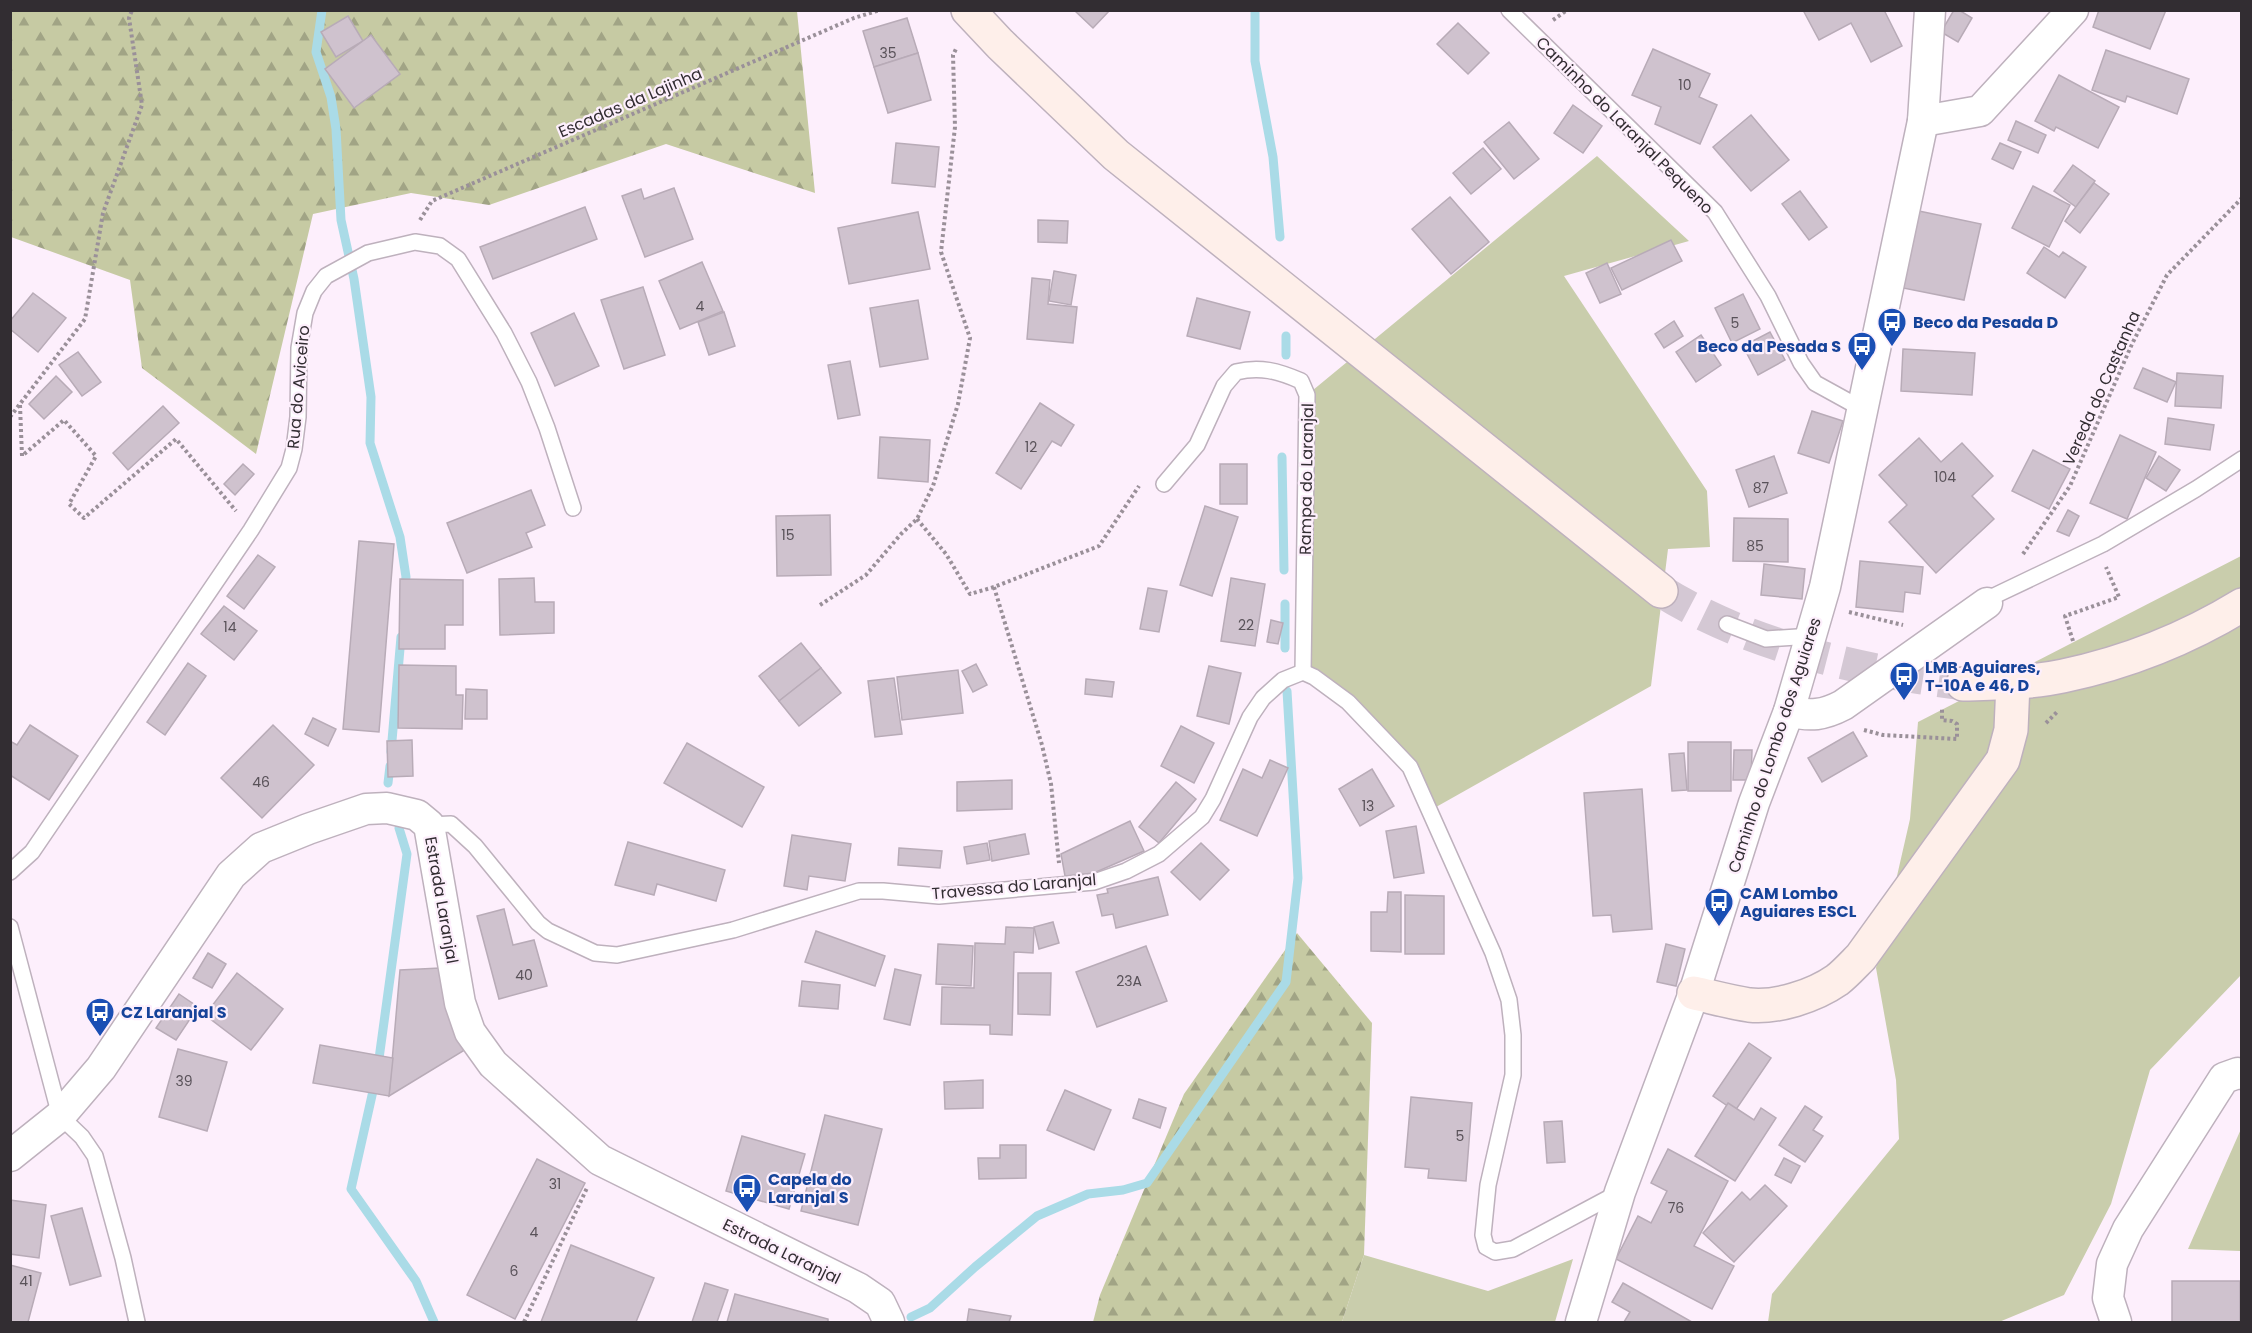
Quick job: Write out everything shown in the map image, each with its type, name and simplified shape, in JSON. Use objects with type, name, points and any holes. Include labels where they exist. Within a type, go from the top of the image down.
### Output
[{"type":"main road","points":[[970,11],[1000,44],[1116,155],[1661,591]]},
{"type":"main road","points":[[1953,696],[2013,683],[2062,676],[2118,661],[2172,641],[2219,619],[2241,605]]},
{"type":"main road","points":[[1694,993],[1751,1005],[1784,1002],[1818,991],[1838,979],[1861,957],[2003,760],[2011,730],[2013,683]]},
{"type":"street","name":"Caminho do Lombo dos Aguiares","points":[[1581,1323],[1620,1192],[1694,993],[1754,804],[1789,711],[1812,636],[1864,410],[1923,121],[1930,10]]},
{"type":"street","points":[[1923,121],[1980,111],[2073,10]]},
{"type":"street","points":[[1789,711],[1805,716],[1819,715],[1844,705],[1991,599]]},
{"type":"street","name":"Estrada Laranjal","points":[[10,1156],[60,1116],[101,1068],[231,875],[261,848],[366,809],[387,808],[417,815],[429,825],[460,1003],[470,1032],[493,1064],[600,1160],[858,1288],[880,1303],[889,1323]]},
{"type":"street","points":[[2116,1323],[2108,1298],[2112,1264],[2128,1229],[2224,1078],[2240,1067]]},
{"type":"lane","name":"Caminho do Laranjal Pequeno","points":[[1509,10],[1714,212],[1768,296],[1800,363],[1815,383],[1864,410]]},
{"type":"lane","name":"Rua do Aviceiro","points":[[10,872],[32,852],[252,530],[289,468],[298,417],[299,348],[305,313],[314,291],[326,276],[368,253],[415,242],[440,246],[458,259],[504,333],[529,382],[547,428],[573,508]]},
{"type":"lane","name":"Rampa do Laranjal","points":[[1164,484],[1197,445],[1224,386],[1236,372],[1262,368],[1284,373],[1301,381],[1307,395],[1303,672]]},
{"type":"lane","points":[[1991,599],[2098,547],[2196,489],[2241,459]]},
{"type":"lane","points":[[1727,624],[1766,639],[1812,636]]},
{"type":"lane","points":[[1303,672],[1314,676],[1348,702],[1410,767],[1493,953],[1509,1000],[1513,1035],[1513,1075],[1488,1185],[1483,1235],[1486,1246],[1495,1252],[1513,1249],[1620,1192]]},
{"type":"lane","name":"Travessa do Laranjal","points":[[429,825],[451,824],[475,846],[529,914],[548,931],[595,953],[617,955],[733,930],[859,891],[939,896],[1094,882],[1126,871],[1159,854],[1202,817],[1250,717],[1263,698],[1283,680],[1303,672]]},
{"type":"lane","points":[[10,927],[60,1116],[82,1137],[95,1156],[123,1258],[136,1323]]},
{"type":"path","points":[[10,417],[85,319],[103,213],[142,105],[129,18],[132,10]]},
{"type":"path","name":"Escadas da Lajinha","points":[[415,242],[421,219],[432,201],[854,18],[880,10]]},
{"type":"path","points":[[820,604],[866,575],[917,519],[933,486],[958,404],[970,338],[941,252],[956,127],[953,55],[970,11]]},
{"type":"path","name":"Vereda do Castanha","points":[[1991,599],[2070,486],[2133,344],[2167,275],[2241,198]]},
{"type":"path","points":[[20,405],[22,456],[64,420],[96,456],[69,504],[84,518],[176,439],[252,530]]},
{"type":"path","points":[[917,519],[946,554],[970,594],[994,587],[1099,546],[1144,480],[1164,484]]},
{"type":"path","points":[[2074,644],[2065,616],[2119,597],[2098,547]]},
{"type":"path","points":[[994,587],[1042,745],[1051,784],[1061,884]]},
{"type":"path","points":[[1842,610],[1893,622]]},
{"type":"path","points":[[1859,728],[1883,735],[1957,739],[1957,724],[1942,720],[1953,696]]},
{"type":"path","points":[[524,1323],[600,1160]]},
{"type":"green space","points":[[10,11],[797,11],[815,193],[666,144],[489,205],[411,193],[313,214],[256,454],[142,368],[130,280],[11,237]]},
{"type":"green space","points":[[1597,156],[1689,241],[1564,276],[1707,491],[1710,547],[1668,549],[1651,686],[1429,811],[1393,751],[1303,672],[1307,395]]},
{"type":"green space","points":[[2241,556],[2241,975],[2150,1070],[2111,1204],[2064,1295],[1999,1322],[1768,1322],[1772,1294],[1899,1139],[1896,1080],[1876,968],[1910,819],[1918,722]]},
{"type":"green space","points":[[1297,933],[1372,1023],[1364,1255],[1342,1322],[1093,1322],[1100,1295],[1184,1094]]},
{"type":"green space","points":[[2241,1129],[2241,1260],[2240,1251],[2188,1249]]},
{"type":"green space","points":[[1364,1255],[1488,1291],[1573,1259],[1555,1322],[1342,1322]]},
{"type":"building","points":[[1074,10],[1110,10],[1093,28]]},
{"type":"building","points":[[1803,10],[1884,10],[1902,46],[1871,62],[1851,23],[1819,40]]},
{"type":"building","points":[[1954,10],[1959,10],[1972,18],[1958,42],[1941,32]]},
{"type":"building","points":[[2099,10],[2166,10],[2150,49],[2093,27]]},
{"type":"building","points":[[348,16],[363,41],[336,57],[321,32]]},
{"type":"building","points":[[907,18],[918,53],[874,67],[863,31]]},
{"type":"building","points":[[1458,23],[1489,53],[1468,74],[1437,44]]},
{"type":"building","points":[[371,35],[400,74],[354,108],[325,69]]},
{"type":"building","points":[[1653,49],[1710,74],[1699,97],[1717,105],[1700,144],[1655,124],[1661,107],[1632,95]]},
{"type":"building","points":[[2106,50],[2189,79],[2177,114],[2127,96],[2125,102],[2092,90]]},
{"type":"building","points":[[918,53],[931,100],[888,113],[874,67]]},
{"type":"building","points":[[2059,75],[2119,107],[2098,148],[2056,127],[2054,131],[2035,121]]},
{"type":"building","points":[[1573,105],[1602,126],[1583,153],[1554,133]]},
{"type":"building","points":[[1751,115],[1789,160],[1751,191],[1713,147]]},
{"type":"building","points":[[2016,121],[2046,135],[2038,153],[2008,140]]},
{"type":"building","points":[[1509,122],[1539,159],[1514,179],[1484,142]]},
{"type":"building","points":[[896,143],[939,147],[935,187],[892,183]]},
{"type":"building","points":[[2000,143],[2021,152],[2013,169],[1992,159]]},
{"type":"building","points":[[1483,148],[1501,169],[1471,194],[1453,173]]},
{"type":"building","points":[[2073,165],[2095,181],[2076,207],[2054,191]]},
{"type":"building","points":[[2094,183],[2109,194],[2080,233],[2065,221]]},
{"type":"building","points":[[2033,186],[2070,205],[2049,247],[2012,228]]},
{"type":"building","points":[[674,188],[693,239],[645,257],[622,196],[641,189],[644,199]]},
{"type":"building","points":[[1800,191],[1827,227],[1809,240],[1782,204]]},
{"type":"building","points":[[1450,197],[1489,242],[1451,274],[1412,229]]},
{"type":"building","points":[[585,207],[597,239],[493,279],[480,247]]},
{"type":"building","points":[[1919,211],[1981,224],[1964,300],[1903,288]]},
{"type":"building","points":[[918,212],[930,269],[849,284],[838,228]]},
{"type":"building","points":[[1038,220],[1068,221],[1067,243],[1038,242]]},
{"type":"building","points":[[1671,240],[1682,261],[1622,290],[1611,268]]},
{"type":"building","points":[[2044,247],[2059,257],[2063,252],[2086,267],[2065,298],[2027,273]]},
{"type":"building","points":[[702,262],[723,311],[680,329],[659,281]]},
{"type":"building","points":[[1607,263],[1621,294],[1600,303],[1586,273]]},
{"type":"building","points":[[1054,271],[1076,275],[1071,305],[1049,301]]},
{"type":"building","points":[[1032,278],[1050,280],[1048,304],[1077,307],[1073,343],[1027,339]]},
{"type":"building","points":[[643,287],[665,355],[624,369],[601,300]]},
{"type":"building","points":[[33,293],[66,318],[38,352],[10,329],[10,321]]},
{"type":"building","points":[[1743,294],[1760,329],[1732,343],[1715,308]]},
{"type":"building","points":[[1197,298],[1250,312],[1240,349],[1187,336]]},
{"type":"building","points":[[918,300],[928,359],[880,367],[870,308]]},
{"type":"building","points":[[724,312],[735,346],[709,355],[698,322]]},
{"type":"building","points":[[574,313],[599,366],[555,386],[531,333]]},
{"type":"building","points":[[1674,321],[1683,336],[1664,348],[1655,334]]},
{"type":"building","points":[[1770,332],[1785,360],[1758,375],[1743,346]]},
{"type":"building","points":[[1701,335],[1721,365],[1696,382],[1676,352]]},
{"type":"building","points":[[1903,349],[1975,353],[1972,395],[1901,391]]},
{"type":"building","points":[[78,352],[101,382],[82,396],[59,365]]},
{"type":"building","points":[[850,361],[860,415],[838,419],[828,365]]},
{"type":"building","points":[[2143,368],[2176,382],[2167,402],[2134,388]]},
{"type":"building","points":[[2177,373],[2223,376],[2221,408],[2175,406]]},
{"type":"building","points":[[56,376],[72,392],[44,419],[29,404]]},
{"type":"building","points":[[1040,403],[1074,425],[1061,446],[1052,441],[1021,489],[996,473]]},
{"type":"building","points":[[163,406],[179,423],[128,470],[113,453]]},
{"type":"building","points":[[1812,411],[1843,421],[1829,463],[1798,453]]},
{"type":"building","points":[[2168,418],[2214,425],[2210,450],[2165,444]]},
{"type":"building","points":[[2120,435],[2156,452],[2127,519],[2090,503]]},
{"type":"building","points":[[880,437],[930,440],[928,482],[878,478]]},
{"type":"building","points":[[1919,438],[1941,462],[1962,443],[1993,476],[1972,496],[1994,519],[1936,573],[1889,522],[1907,505],[1879,475]]},
{"type":"building","points":[[2033,450],[2070,469],[2049,509],[2012,491]]},
{"type":"building","points":[[1774,456],[1787,493],[1749,507],[1736,470]]},
{"type":"building","points":[[2159,456],[2180,470],[2166,491],[2146,478]]},
{"type":"building","points":[[243,464],[254,474],[235,495],[224,484]]},
{"type":"building","points":[[1220,464],[1247,464],[1247,504],[1220,504]]},
{"type":"building","points":[[531,490],[545,525],[526,533],[532,547],[467,573],[447,523]]},
{"type":"building","points":[[1205,506],[1238,517],[1212,596],[1180,585]]},
{"type":"building","points":[[2068,510],[2079,516],[2069,536],[2057,531]]},
{"type":"building","points":[[830,515],[831,575],[777,576],[776,516]]},
{"type":"building","points":[[1734,518],[1788,519],[1788,562],[1733,561]]},
{"type":"building","points":[[359,541],[394,544],[379,732],[343,729]]},
{"type":"building","points":[[258,555],[275,567],[244,609],[227,596]]},
{"type":"building","points":[[1860,561],[1923,567],[1920,594],[1905,592],[1903,612],[1856,607]]},
{"type":"building","points":[[1764,564],[1805,569],[1802,599],[1761,595]]},
{"type":"building","points":[[534,578],[535,602],[554,602],[554,633],[500,635],[499,579]]},
{"type":"building","points":[[1231,578],[1265,584],[1255,646],[1221,641]]},
{"type":"building","points":[[400,579],[463,580],[463,625],[445,625],[445,649],[399,649]]},
{"type":"building","points":[[1148,588],[1167,591],[1159,632],[1140,629]]},
{"type":"building","points":[[224,606],[257,631],[234,660],[201,634]]},
{"type":"building","points":[[1271,620],[1283,623],[1278,644],[1267,642]]},
{"type":"building","points":[[801,643],[821,668],[779,701],[759,676]]},
{"type":"building","points":[[188,663],[206,676],[165,735],[147,722]]},
{"type":"building","points":[[976,664],[987,685],[973,692],[962,671]]},
{"type":"building","points":[[399,665],[456,666],[456,695],[463,695],[462,729],[398,728]]},
{"type":"building","points":[[1209,666],[1241,673],[1229,724],[1197,716]]},
{"type":"building","points":[[821,668],[841,693],[799,726],[779,701]]},
{"type":"building","points":[[958,670],[963,713],[902,720],[897,677]]},
{"type":"building","points":[[894,678],[902,734],[875,737],[868,681]]},
{"type":"building","points":[[1086,679],[1114,682],[1112,697],[1085,694]]},
{"type":"building","points":[[466,689],[487,690],[487,719],[465,719]]},
{"type":"building","points":[[313,718],[336,729],[328,746],[305,734]]},
{"type":"building","points":[[30,725],[78,756],[49,800],[10,775],[10,741],[17,745]]},
{"type":"building","points":[[273,725],[314,765],[262,818],[221,778]]},
{"type":"building","points":[[1181,726],[1214,743],[1194,783],[1161,766]]},
{"type":"building","points":[[1853,732],[1867,756],[1822,782],[1808,758]]},
{"type":"building","points":[[412,740],[413,776],[388,777],[387,741]]},
{"type":"building","points":[[1688,742],[1731,742],[1731,791],[1688,791]]},
{"type":"building","points":[[687,743],[764,787],[742,827],[664,783]]},
{"type":"building","points":[[1734,750],[1752,750],[1751,780],[1733,780]]},
{"type":"building","points":[[1684,753],[1687,790],[1672,791],[1669,754]]},
{"type":"building","points":[[1270,760],[1288,768],[1257,836],[1220,820],[1243,769],[1262,778]]},
{"type":"building","points":[[1372,769],[1394,806],[1360,826],[1339,789]]},
{"type":"building","points":[[1012,780],[1012,809],[957,811],[957,782]]},
{"type":"building","points":[[1176,782],[1196,799],[1159,843],[1139,827]]},
{"type":"building","points":[[1642,789],[1652,929],[1613,932],[1611,915],[1593,916],[1584,793]]},
{"type":"building","points":[[1130,821],[1144,851],[1094,873],[1065,876],[1061,854]]},
{"type":"building","points":[[1416,826],[1424,873],[1394,878],[1386,831]]},
{"type":"building","points":[[1025,834],[1029,854],[992,861],[989,841]]},
{"type":"building","points":[[792,835],[851,844],[845,881],[809,876],[807,890],[784,886]]},
{"type":"building","points":[[628,842],[725,870],[716,901],[657,884],[654,895],[615,885]]},
{"type":"building","points":[[987,843],[990,860],[967,864],[964,847]]},
{"type":"building","points":[[1201,843],[1229,870],[1200,900],[1171,872]]},
{"type":"building","points":[[899,848],[942,851],[940,868],[898,865]]},
{"type":"building","points":[[1158,877],[1168,915],[1116,928],[1113,914],[1102,916],[1097,895],[1108,893],[1107,889]]},
{"type":"building","points":[[1388,892],[1401,892],[1401,952],[1371,951],[1371,912],[1387,912]]},
{"type":"building","points":[[1405,895],[1444,896],[1444,954],[1405,954]]},
{"type":"building","points":[[504,909],[513,945],[534,940],[547,986],[499,999],[477,916]]},
{"type":"building","points":[[1053,922],[1059,943],[1039,949],[1034,927]]},
{"type":"building","points":[[1006,927],[1034,928],[1033,953],[1014,952],[1012,1035],[990,1034],[990,1025],[941,1024],[942,987],[974,988],[975,943],[1005,944]]},
{"type":"building","points":[[816,931],[885,956],[875,986],[805,962]]},
{"type":"building","points":[[938,944],[973,946],[971,986],[936,984]]},
{"type":"building","points":[[1666,944],[1685,949],[1676,986],[1657,982]]},
{"type":"building","points":[[1146,946],[1167,1001],[1097,1027],[1076,972]]},
{"type":"building","points":[[208,953],[226,964],[212,988],[193,978]]},
{"type":"building","points":[[440,968],[468,1048],[389,1096],[400,970]]},
{"type":"building","points":[[895,969],[921,975],[910,1025],[884,1019]]},
{"type":"building","points":[[237,973],[283,1009],[251,1050],[205,1015]]},
{"type":"building","points":[[1018,973],[1051,973],[1050,1015],[1018,1014]]},
{"type":"building","points":[[802,981],[840,985],[838,1009],[799,1006]]},
{"type":"building","points":[[179,994],[198,1007],[176,1040],[156,1028]]},
{"type":"building","points":[[1749,1043],[1771,1058],[1735,1111],[1713,1096]]},
{"type":"building","points":[[320,1045],[393,1058],[389,1096],[313,1083]]},
{"type":"building","points":[[178,1049],[227,1062],[207,1131],[159,1117]]},
{"type":"building","points":[[983,1080],[983,1108],[945,1109],[944,1082]]},
{"type":"building","points":[[1065,1090],[1111,1110],[1094,1150],[1047,1130]]},
{"type":"building","points":[[1411,1097],[1472,1103],[1466,1181],[1428,1178],[1429,1169],[1405,1167]]},
{"type":"building","points":[[1139,1099],[1166,1108],[1160,1128],[1133,1118]]},
{"type":"building","points":[[1728,1103],[1754,1120],[1761,1108],[1776,1118],[1735,1181],[1695,1156]]},
{"type":"building","points":[[1805,1106],[1822,1117],[1813,1130],[1823,1136],[1805,1162],[1779,1145]]},
{"type":"building","points":[[825,1115],[882,1129],[858,1225],[801,1211]]},
{"type":"building","points":[[1562,1121],[1565,1162],[1547,1163],[1544,1122]]},
{"type":"building","points":[[742,1136],[805,1154],[789,1209],[726,1191]]},
{"type":"building","points":[[1000,1145],[1026,1145],[1026,1178],[979,1179],[978,1158],[1000,1158]]},
{"type":"building","points":[[1668,1149],[1728,1181],[1694,1246],[1734,1266],[1712,1309],[1616,1259],[1638,1216],[1651,1223],[1667,1191],[1651,1183]]},
{"type":"building","points":[[1784,1158],[1800,1166],[1791,1183],[1775,1175]]},
{"type":"building","points":[[537,1159],[585,1183],[515,1319],[467,1295]]},
{"type":"building","points":[[1765,1185],[1787,1206],[1734,1262],[1703,1233],[1742,1192],[1750,1200]]},
{"type":"building","points":[[10,1200],[46,1205],[39,1258],[10,1254]]},
{"type":"building","points":[[82,1208],[101,1276],[70,1285],[51,1216]]},
{"type":"building","points":[[571,1245],[654,1278],[636,1322],[541,1322]]},
{"type":"building","points":[[10,1265],[41,1273],[28,1322],[10,1322]]},
{"type":"building","points":[[2172,1281],[2240,1281],[2240,1322],[2172,1322]]},
{"type":"building","points":[[705,1283],[728,1290],[717,1322],[692,1322]]},
{"type":"building","points":[[1623,1283],[1692,1322],[1624,1322],[1630,1312],[1612,1302]]},
{"type":"building","points":[[735,1294],[828,1319],[828,1322],[727,1322]]},
{"type":"building","points":[[969,1309],[1011,1316],[1009,1322],[967,1322]]},
{"type":"waterway","points":[[322,10],[316,52],[331,97],[336,129],[341,220],[354,279],[371,397],[370,443],[400,537],[406,577],[404,591]]},
{"type":"waterway","points":[[1255,10],[1255,61],[1273,157],[1280,237]]},
{"type":"waterway","points":[[1286,336],[1286,355]]},
{"type":"waterway","points":[[1282,457],[1284,570]]},
{"type":"waterway","points":[[1285,604],[1285,648]]},
{"type":"waterway","points":[[391,752],[401,637]]},
{"type":"waterway","points":[[911,1317],[930,1308],[1037,1216],[1088,1194],[1123,1190],[1147,1183],[1286,982],[1298,878],[1287,691]]},
{"type":"waterway","points":[[388,783],[390,766]]},
{"type":"waterway","points":[[378,1066],[407,854],[399,828]]},
{"type":"waterway","points":[[375,1082],[351,1189],[416,1281],[434,1322]]},
{"type":"tunnel","points":[[1661,591],[1731,627],[1768,641],[1885,672],[1963,684]]},
{"type":"place","name":"Beco da Pesada D","points":[[1892,348]]},
{"type":"place","name":"Beco da Pesada S","points":[[1862,372]]},
{"type":"place","name":"LMB Aguiares, T-10A e 46, D","points":[[1904,702]]},
{"type":"place","name":"CAM Lombo Aguiares ESCL","points":[[1719,928]]},
{"type":"place","name":"CZ Laranjal S","points":[[100,1038]]},
{"type":"place","name":"Capela do Laranjal S","points":[[747,1214]]}]
